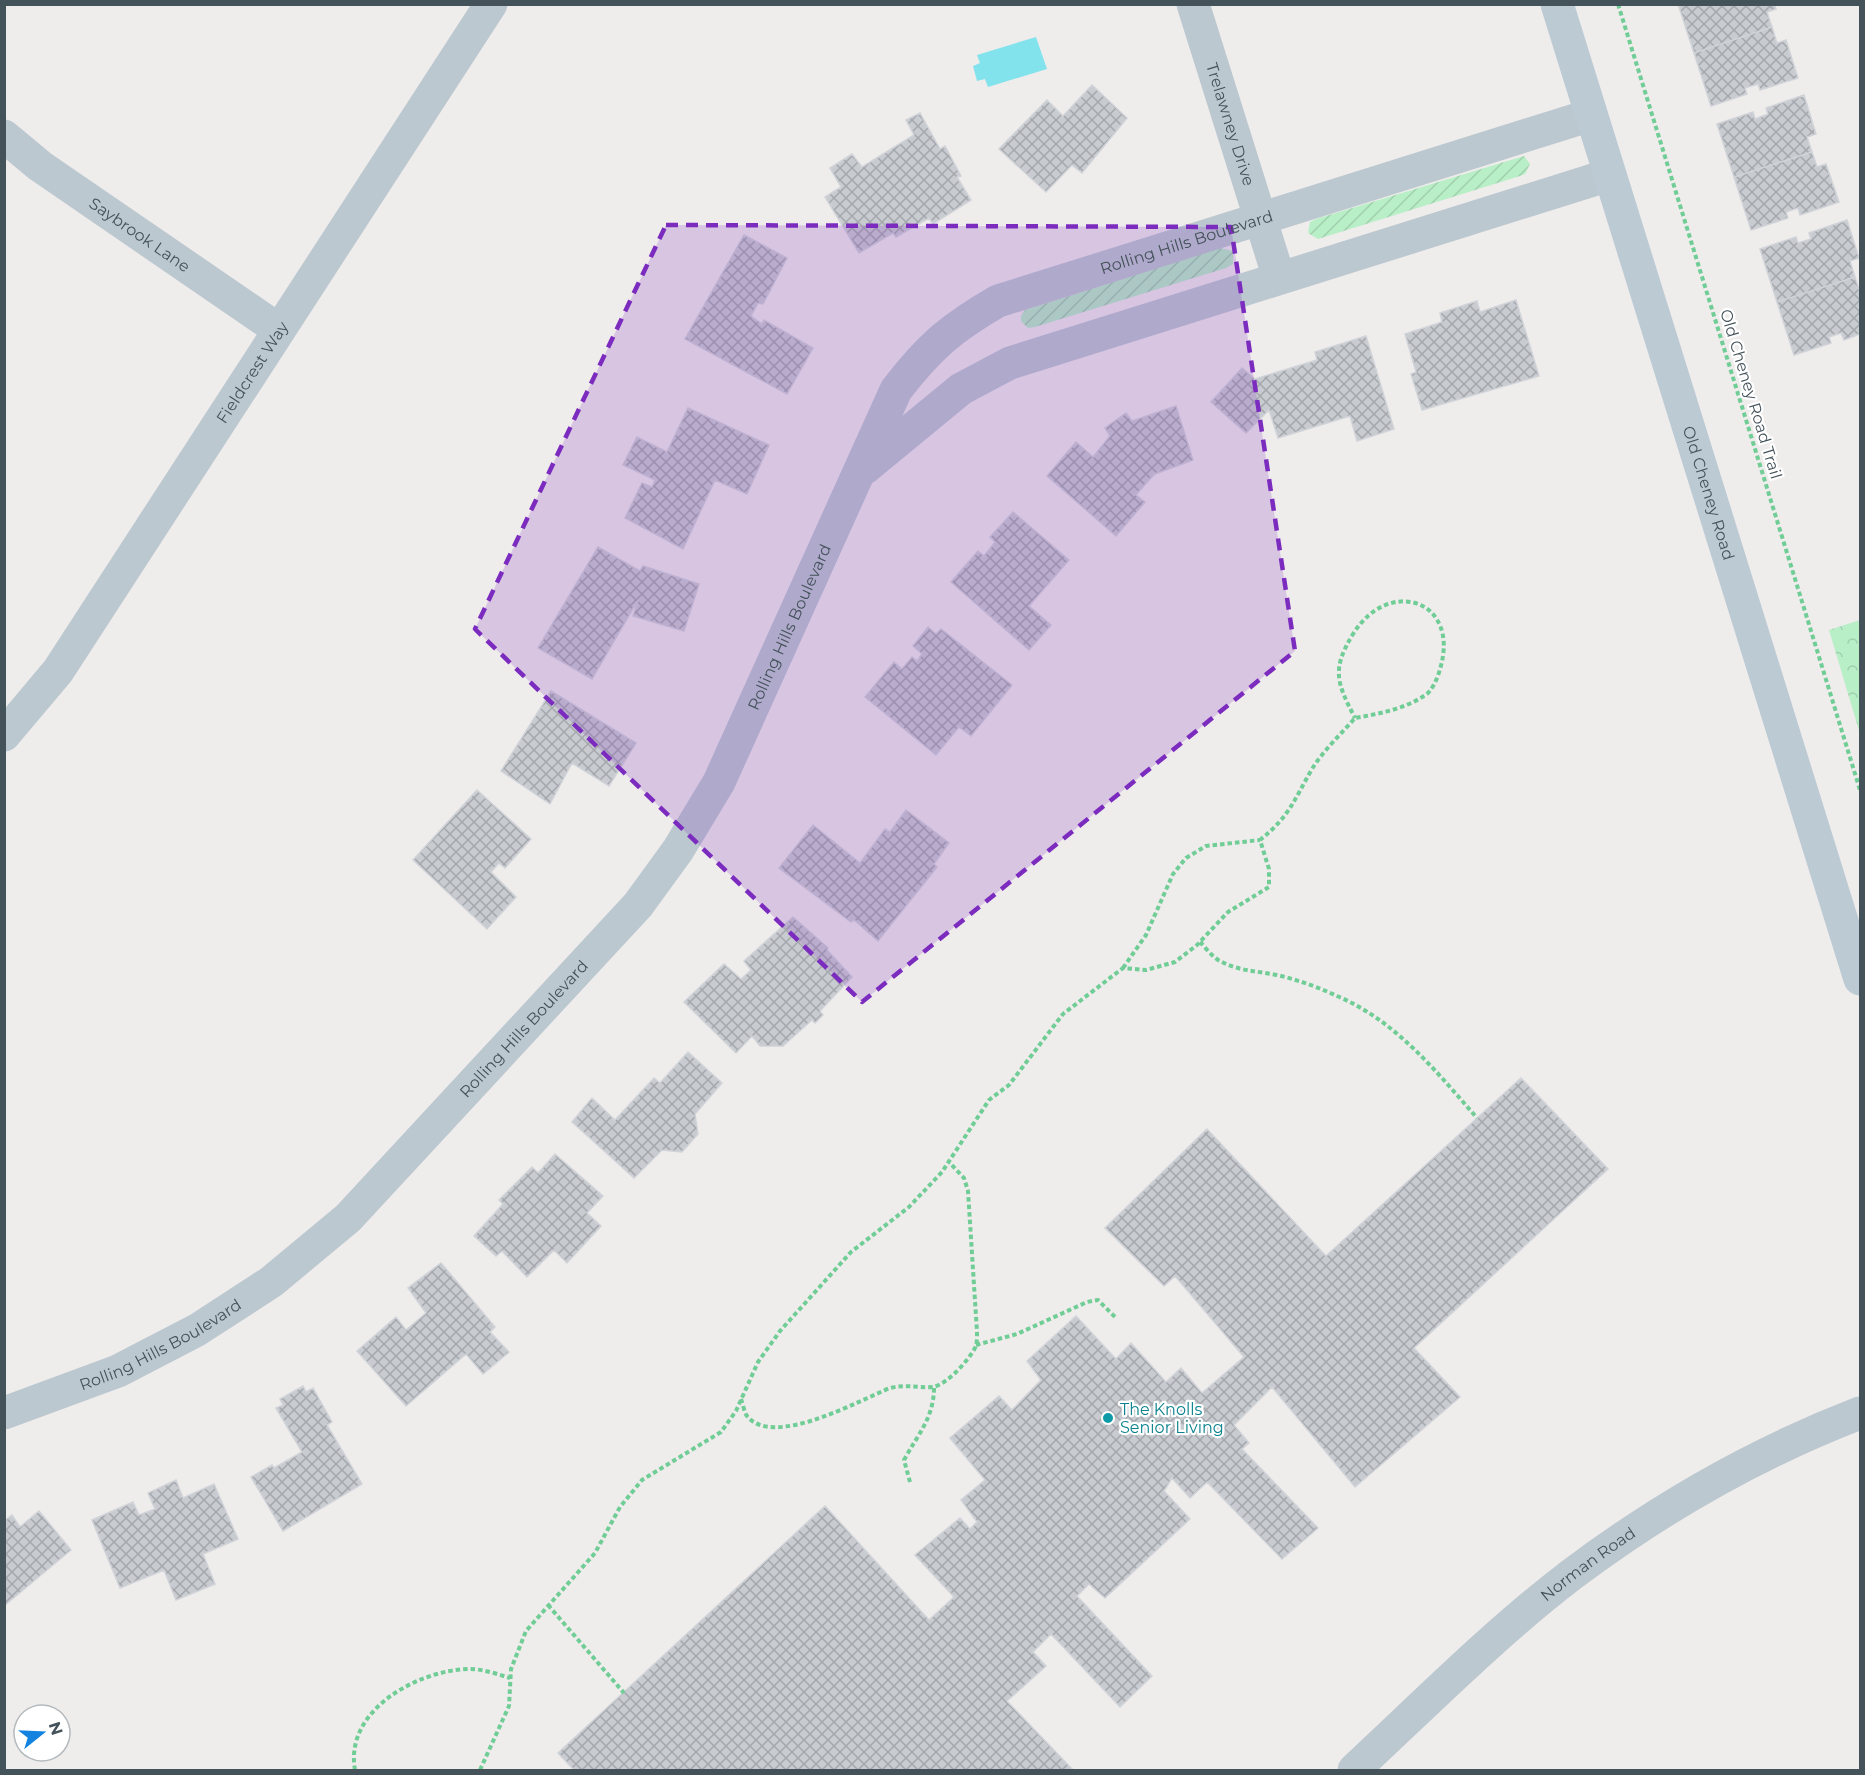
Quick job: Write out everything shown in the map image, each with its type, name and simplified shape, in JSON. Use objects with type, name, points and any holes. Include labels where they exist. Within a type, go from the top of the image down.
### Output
[{"type":"main road","name":"Old Cheney Road","points":[[1557,4],[1860,980]]},
{"type":"street","name":"Fieldcrest Way","points":[[4,735],[58,671],[491,4]]},
{"type":"street","name":"Trelawney Drive","points":[[1193,4],[1279,278]]},
{"type":"street","name":"Rolling Hills Boulevard","points":[[4,1413],[118,1371],[197,1330],[271,1282],[348,1218],[638,905],[678,850],[719,782],[896,390],[923,354],[958,323],[998,301],[1591,115]]},
{"type":"street","name":"Saybrook Lane","points":[[4,136],[40,166],[279,330]]},
{"type":"street","name":"Rolling Hills Boulevard","points":[[859,473],[961,389],[1010,363],[1609,175]]},
{"type":"street","name":"Norman Road","points":[[1354,1770],[1500,1634],[1570,1576],[1613,1545],[1661,1512],[1738,1468],[1800,1438],[1860,1413]]},
{"type":"path","name":"Old Cheney Road Trail","points":[[1618,4],[1860,790]]},
{"type":"path","points":[[480,1770],[509,1706],[510,1678],[517,1651],[526,1631],[595,1553],[620,1507],[642,1480],[721,1432],[736,1412],[758,1362],[780,1331],[851,1252],[909,1207],[949,1162],[989,1100],[1009,1085],[1063,1014],[1122,968],[1146,935],[1173,874],[1186,858],[1206,846],[1260,840],[1280,824],[1300,796],[1313,768],[1355,718],[1383,714],[1426,696],[1438,676],[1443,660],[1444,633],[1437,617],[1421,605],[1401,599],[1375,609],[1358,626],[1344,649],[1338,687],[1355,718]]},
{"type":"path","points":[[1122,968],[1146,970],[1175,962],[1200,942],[1228,912],[1269,887],[1269,869],[1260,840]]},
{"type":"path","points":[[1200,942],[1218,960],[1246,971],[1275,975],[1305,983],[1339,997],[1379,1018],[1408,1043],[1477,1118]]},
{"type":"path","points":[[949,1162],[964,1178],[968,1191],[976,1345]]},
{"type":"path","points":[[741,1398],[747,1416],[772,1429],[784,1429],[890,1388],[905,1384],[934,1387],[945,1382],[955,1373],[976,1345],[1017,1334],[1087,1302],[1098,1300],[1115,1317]]},
{"type":"path","points":[[910,1482],[906,1478],[904,1460],[928,1423],[934,1403],[934,1387]]},
{"type":"path","points":[[548,1605],[624,1693]]},
{"type":"path","points":[[355,1770],[361,1728],[385,1700],[400,1689],[421,1680],[459,1670],[489,1672],[510,1678]]},
{"type":"highlighted area","points":[[666,225],[1231,227],[1295,651],[862,1002],[475,629]]},
{"type":"green space","points":[[1524,156],[1530,164],[1525,174],[1520,176],[1318,239],[1308,233],[1310,222],[1316,219]]},
{"type":"green space","points":[[1220,248],[1233,251],[1233,264],[1226,268],[1035,327],[1028,328],[1021,321],[1025,310]]},
{"type":"green space","points":[[1860,620],[1860,734],[1829,630]]},
{"type":"water","points":[[1036,37],[1047,69],[988,87],[985,79],[977,81],[973,66],[980,63],[977,55]]},
{"type":"building","points":[[1678,4],[1774,4],[1776,9],[1767,12],[1772,27],[1694,53]]},
{"type":"building","points":[[1772,27],[1777,43],[1786,40],[1798,78],[1760,90],[1758,84],[1745,88],[1747,94],[1711,106],[1694,53]]},
{"type":"building","points":[[1092,85],[1127,118],[1082,173],[1072,165],[1046,192],[999,149],[1047,100],[1063,116]]},
{"type":"building","points":[[1804,95],[1816,134],[1807,137],[1812,152],[1734,177],[1717,124],[1753,112],[1755,119],[1768,114],[1766,108]]},
{"type":"building","points":[[920,113],[940,149],[945,146],[961,176],[957,177],[971,200],[933,224],[929,218],[896,237],[893,233],[859,253],[825,197],[841,187],[830,168],[852,154],[862,167],[914,135],[906,120]]},
{"type":"building","points":[[1812,152],[1817,167],[1826,164],[1839,202],[1800,215],[1798,208],[1786,212],[1788,218],[1751,230],[1734,177]]},
{"type":"building","points":[[1847,220],[1859,258],[1850,261],[1855,277],[1777,302],[1760,249],[1796,237],[1798,243],[1811,239],[1809,233]]},
{"type":"building","points":[[744,235],[787,258],[763,304],[758,303],[751,316],[762,324],[764,320],[813,348],[787,394],[685,339]]},
{"type":"building","points":[[1855,277],[1860,292],[1860,334],[1844,340],[1841,333],[1829,337],[1831,343],[1794,355],[1777,302]]},
{"type":"building","points":[[1516,300],[1539,376],[1422,410],[1411,374],[1416,372],[1405,334],[1442,322],[1440,313],[1477,301],[1480,312]]},
{"type":"building","points":[[1366,336],[1394,429],[1357,441],[1350,416],[1278,438],[1269,410],[1246,433],[1211,402],[1242,368],[1255,379],[1317,360],[1315,352]]},
{"type":"building","points":[[1176,406],[1193,460],[1155,474],[1136,495],[1145,502],[1116,536],[1047,476],[1076,442],[1093,457],[1110,436],[1105,428],[1126,413],[1132,421]]},
{"type":"building","points":[[688,408],[769,445],[747,494],[715,480],[683,549],[625,518],[642,483],[652,487],[655,480],[623,465],[637,437],[667,452]]},
{"type":"building","points":[[1013,512],[1069,560],[1029,606],[1051,625],[1029,650],[951,582],[978,551],[984,556],[995,542],[990,537]]},
{"type":"building","points":[[598,547],[640,571],[643,566],[699,584],[684,631],[633,616],[638,600],[592,679],[538,648]]},
{"type":"building","points":[[928,627],[936,634],[941,629],[1012,685],[971,736],[959,727],[936,755],[865,697],[894,662],[902,669],[912,657],[917,661],[922,654],[913,646]]},
{"type":"building","points":[[551,691],[636,743],[609,786],[572,763],[550,804],[501,771]]},
{"type":"building","points":[[477,790],[531,839],[505,868],[499,863],[491,872],[516,897],[487,929],[413,860]]},
{"type":"building","points":[[906,810],[949,843],[934,864],[937,867],[878,941],[854,920],[851,922],[779,868],[813,825],[860,863],[885,829],[890,832]]},
{"type":"building","points":[[793,917],[828,948],[827,950],[852,977],[820,1011],[823,1015],[815,1023],[812,1020],[783,1046],[760,1046],[752,1036],[736,1053],[684,1002],[724,964],[741,979],[751,970],[744,961]]},
{"type":"building","points":[[688,1052],[722,1083],[695,1114],[698,1134],[682,1152],[662,1150],[634,1178],[572,1122],[592,1098],[615,1120],[654,1078],[660,1083]]},
{"type":"building","name":"The Knolls Senior Living","points":[[1521,1078],[1608,1169],[1414,1348],[1460,1397],[1355,1487],[1272,1387],[1234,1425],[1249,1443],[1242,1449],[1318,1528],[1282,1559],[1207,1482],[1190,1498],[1172,1478],[1164,1491],[1190,1519],[1105,1598],[1089,1584],[1077,1596],[1152,1676],[1120,1707],[1051,1634],[1033,1652],[1046,1666],[1007,1701],[1073,1770],[574,1770],[558,1753],[825,1506],[929,1620],[954,1597],[915,1555],[960,1518],[970,1529],[977,1522],[961,1500],[985,1480],[950,1438],[999,1396],[1012,1410],[1041,1380],[1027,1361],[1076,1316],[1116,1359],[1131,1343],[1166,1382],[1181,1368],[1202,1393],[1244,1357],[1175,1276],[1164,1286],[1105,1228],[1207,1129],[1326,1256]]},
{"type":"building","points":[[555,1154],[603,1196],[587,1213],[601,1226],[567,1263],[554,1250],[527,1277],[502,1251],[496,1256],[474,1236],[503,1204],[499,1200],[532,1167],[538,1173]]},
{"type":"building","points":[[441,1263],[495,1327],[490,1332],[509,1352],[483,1374],[466,1354],[406,1406],[357,1351],[396,1317],[406,1330],[426,1313],[408,1288]]},
{"type":"building","points":[[303,1386],[306,1392],[313,1388],[332,1422],[327,1425],[362,1484],[283,1531],[251,1477],[272,1465],[274,1468],[302,1452],[276,1408],[283,1405],[280,1399]]},
{"type":"building","points":[[176,1480],[183,1498],[214,1484],[238,1539],[203,1554],[215,1584],[176,1600],[164,1570],[120,1588],[92,1520],[133,1502],[139,1515],[155,1509],[148,1493]]},
{"type":"building","points":[[39,1511],[71,1550],[4,1606],[4,1521],[12,1515],[20,1527]]},
{"type":"place","name":"The Knolls Senior Living","points":[[1108,1418]]}]
